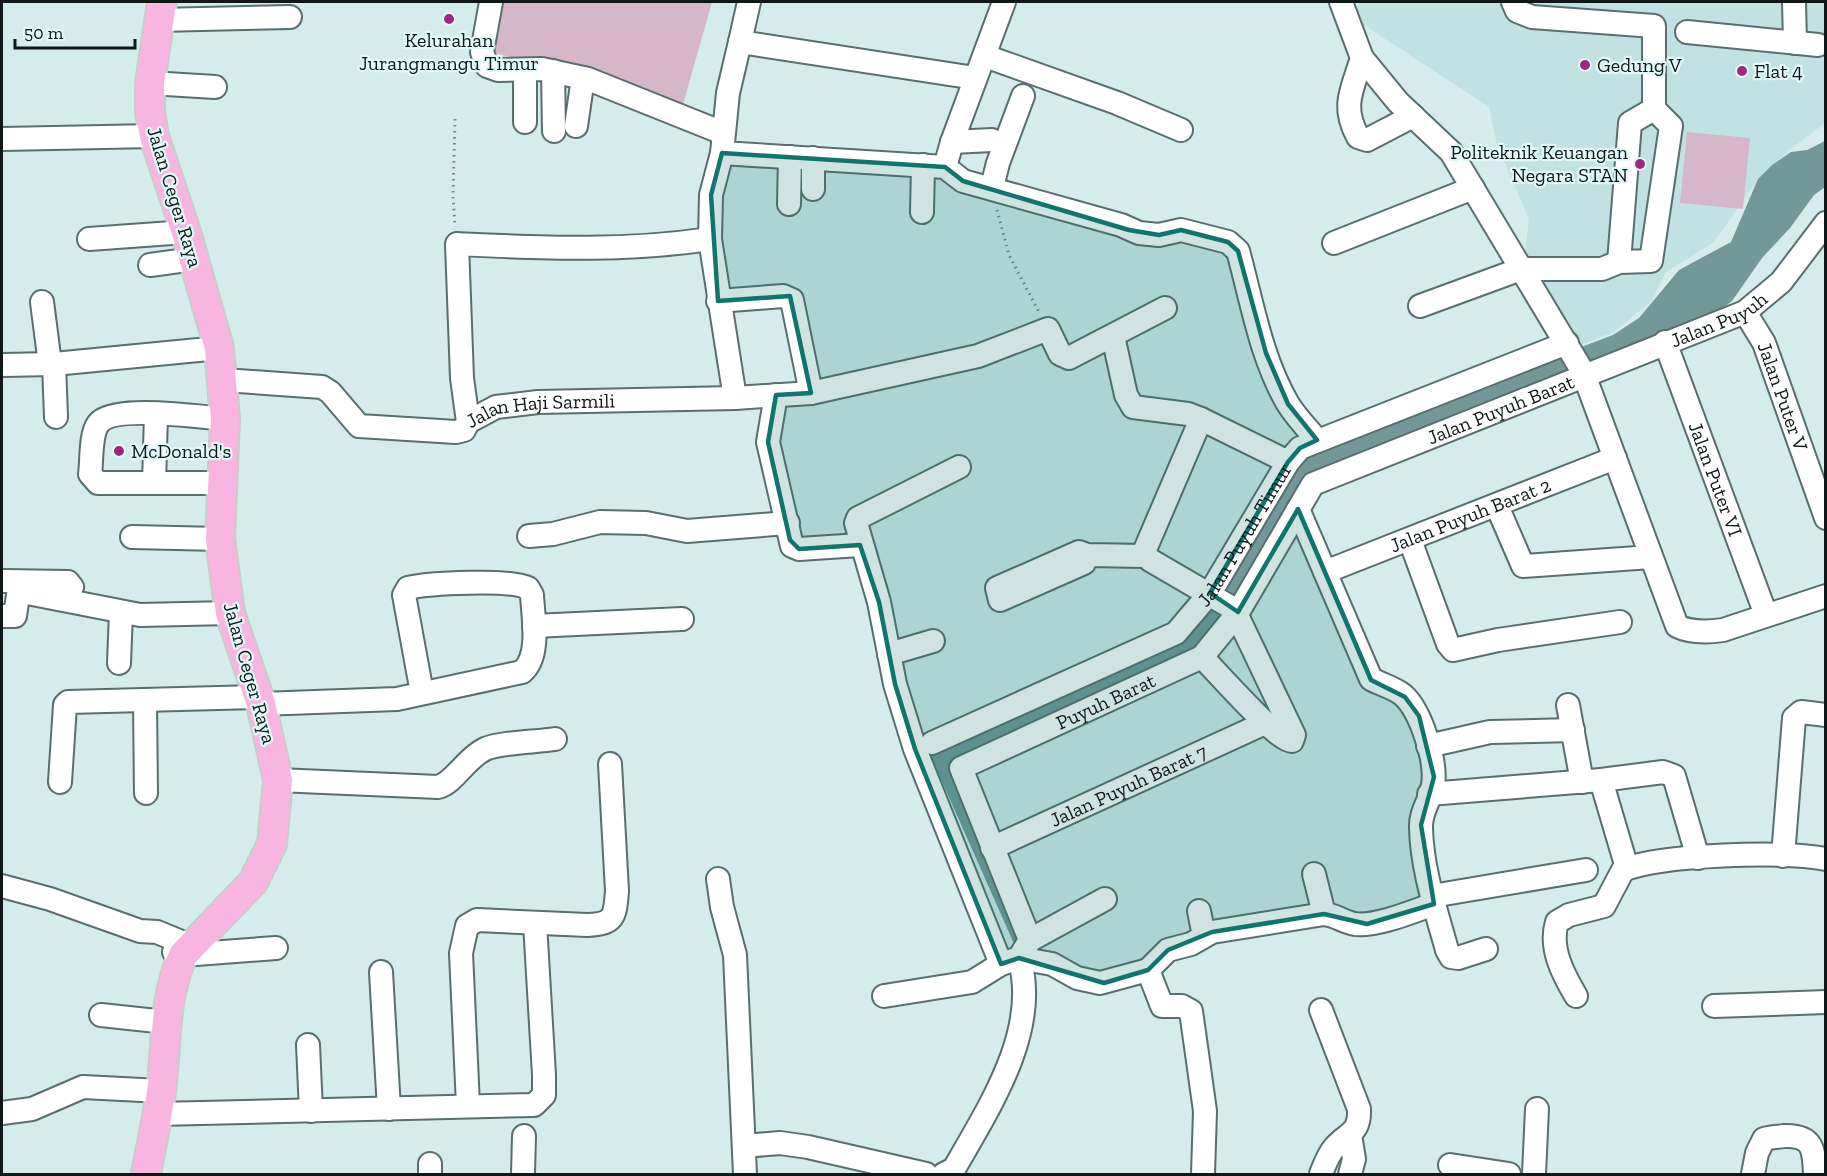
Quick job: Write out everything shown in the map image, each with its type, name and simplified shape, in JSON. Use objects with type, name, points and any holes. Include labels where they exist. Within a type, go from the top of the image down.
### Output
[{"type":"main road","name":"Jalan Ceger Raya","points":[[146,1174],[159,1103],[170,990],[190,952],[253,882],[263,864],[272,844],[278,780],[260,700],[230,613],[220,539],[225,419],[224,380],[219,348],[186,232],[154,136],[150,112],[150,83],[160,11]]},
{"type":"street","points":[[491,2],[482,59],[487,66],[498,70],[553,71],[583,78],[722,143],[790,157],[934,166],[963,181],[992,187],[1120,225],[1139,233],[1159,235],[1181,230],[1228,242],[1238,251],[1266,353],[1278,382],[1288,404],[1317,440]]},
{"type":"street","points":[[735,398],[710,239],[711,195],[722,143],[728,93],[749,2]]},
{"type":"street","points":[[922,212],[934,166],[952,142],[1004,2]]},
{"type":"street","points":[[1341,2],[1362,58],[1398,102],[1451,152],[1568,345],[1583,374]]},
{"type":"street","points":[[1420,306],[1521,269],[1602,269],[1619,262],[1649,262],[1652,259],[1671,126],[1654,110],[1654,26],[1532,17],[1517,11],[1513,2]]},
{"type":"street","points":[[1794,2],[1795,43]]},
{"type":"street","points":[[160,11],[290,17]]},
{"type":"street","points":[[1687,32],[1818,45]]},
{"type":"street","points":[[740,42],[975,78]]},
{"type":"street","points":[[985,56],[1117,103],[1180,130]]},
{"type":"street","points":[[1362,58],[1349,103],[1348,115],[1358,137],[1367,140],[1413,116]]},
{"type":"street","points":[[525,70],[525,122]]},
{"type":"street","points":[[553,71],[554,131]]},
{"type":"street","points":[[576,126],[583,78]]},
{"type":"street","points":[[150,83],[215,87]]},
{"type":"street","points":[[992,187],[1023,96]]},
{"type":"street","points":[[1619,262],[1630,123],[1654,110]]},
{"type":"street","points":[[2,139],[154,136]]},
{"type":"street","points":[[952,142],[992,140]]},
{"type":"street","points":[[789,204],[790,157]]},
{"type":"street","points":[[813,158],[813,189]]},
{"type":"street","points":[[1334,243],[1473,188]]},
{"type":"street","name":"Jalan Puyuh","points":[[1583,374],[1745,312],[1781,282],[1826,223]]},
{"type":"street","points":[[89,239],[186,232]]},
{"type":"street","points":[[468,422],[462,378],[457,244],[578,249],[652,247],[710,239]]},
{"type":"street","points":[[150,265],[194,259]]},
{"type":"street","points":[[718,301],[783,296],[792,300],[811,393]]},
{"type":"street","points":[[42,302],[52,364],[56,417]]},
{"type":"street","points":[[1048,329],[1055,346],[1066,358],[1165,308]]},
{"type":"street","name":"Jalan Puter V","points":[[1745,312],[1764,343],[1826,518]]},
{"type":"street","name":"Jalan Haji Sarmili","points":[[224,380],[322,387],[330,392],[355,423],[364,427],[456,432],[464,430],[468,422],[496,407],[538,402],[735,398],[811,393],[978,356],[1048,329]]},
{"type":"street","points":[[1113,336],[1126,395],[1131,405],[1137,409],[1188,414],[1288,462]]},
{"type":"street","name":"Jalan Puter VI","points":[[1665,342],[1766,615]]},
{"type":"street","name":"Jalan Puyuh Timur","points":[[932,743],[1176,633],[1212,594],[1288,462],[1300,448],[1568,345]]},
{"type":"street","points":[[2,365],[52,364],[219,348]]},
{"type":"street","name":"Jalan Puyuh Barat","points":[[1236,611],[1313,484],[1583,374],[1674,621],[1684,630],[1710,632],[1766,615]]},
{"type":"street","points":[[776,395],[768,442],[792,546],[799,549],[860,546]]},
{"type":"street","points":[[223,483],[98,483],[90,474],[95,429],[101,421],[117,414],[225,419]]},
{"type":"street","points":[[153,483],[156,415]]},
{"type":"street","points":[[1146,556],[1144,547],[1201,419]]},
{"type":"street","name":"Jalan Puyuh Barat 2","points":[[1324,572],[1497,506],[1614,458]]},
{"type":"street","points":[[959,467],[858,518],[856,523],[860,546],[879,602],[889,654],[915,749],[1017,954],[1052,964],[1077,978],[1100,983],[1148,970],[1168,950],[1191,944],[1204,936],[1234,928],[1324,914],[1336,915],[1354,924],[1367,924],[1433,900],[1586,870]]},
{"type":"street","points":[[1497,506],[1523,566],[1651,557]]},
{"type":"street","points":[[1298,509],[1371,679],[1389,686],[1405,697],[1419,716],[1434,777],[1422,810],[1422,856],[1447,950],[1451,957],[1458,958],[1486,948]]},
{"type":"street","points":[[529,536],[553,534],[600,522],[646,523],[687,531],[788,523]]},
{"type":"street","points":[[132,537],[220,539]]},
{"type":"street","points":[[1410,540],[1448,644],[1454,650],[1498,640],[1620,622]]},
{"type":"street","points":[[1087,555],[1146,556],[1212,594],[1236,611],[1293,735],[1292,741],[1285,740],[1266,723],[1202,657]]},
{"type":"street","points":[[2,581],[68,582],[72,587],[65,600]]},
{"type":"street","points":[[60,782],[65,705],[68,702],[397,699],[522,672],[531,660],[534,626],[532,595],[522,585],[494,583],[408,588],[404,595],[422,693]]},
{"type":"street","points":[[2,616],[15,616],[18,595],[22,592],[121,612],[182,616],[230,613]]},
{"type":"street","points":[[1766,615],[1826,596]]},
{"type":"street","name":"Puyuh Barat","points":[[992,848],[961,768],[1202,657],[1236,611]]},
{"type":"street","points":[[119,663],[121,612]]},
{"type":"street","points":[[534,626],[682,619]]},
{"type":"street","points":[[889,654],[933,641]]},
{"type":"street","points":[[145,701],[146,793]]},
{"type":"street","points":[[1568,705],[1572,730],[1627,868]]},
{"type":"street","points":[[1783,856],[1794,718],[1801,712],[1826,715]]},
{"type":"street","name":"Jalan Puyuh Barat 7","points":[[992,848],[1266,723]]},
{"type":"street","points":[[1428,746],[1490,732],[1572,730]]},
{"type":"street","points":[[278,780],[445,785],[467,760],[486,748],[555,739]]},
{"type":"street","points":[[468,1105],[463,937],[467,926],[477,920],[587,925],[602,924],[611,920],[615,910],[617,891],[610,764]]},
{"type":"street","points":[[1429,794],[1591,781],[1663,771],[1674,776],[1698,858]]},
{"type":"street","points":[[958,1172],[1009,1070],[1026,984],[992,848]]},
{"type":"street","points":[[1576,996],[1558,967],[1555,929],[1557,922],[1569,915],[1604,906],[1621,873],[1627,868],[1698,858],[1783,856],[1826,859]]},
{"type":"street","points":[[1314,874],[1324,914]]},
{"type":"street","points":[[718,879],[722,907],[735,955],[745,1174]]},
{"type":"street","points":[[2,886],[50,899],[140,931],[157,932],[190,952],[276,948]]},
{"type":"street","points":[[884,996],[964,984],[983,977],[1105,899]]},
{"type":"street","points":[[1198,911],[1204,936]]},
{"type":"street","points":[[2,1113],[32,1109],[83,1087],[159,1103],[312,1111],[534,1105],[544,1095],[535,923]]},
{"type":"street","points":[[1148,970],[1162,1006],[1182,1006],[1191,1011],[1205,1111],[1203,1174]]},
{"type":"street","points":[[381,972],[389,1109]]},
{"type":"street","points":[[1714,1006],[1826,1002]]},
{"type":"street","points":[[1321,1010],[1359,1109],[1359,1125],[1333,1149],[1321,1174]]},
{"type":"street","points":[[101,1015],[166,1022]]},
{"type":"street","points":[[308,1045],[312,1111]]},
{"type":"street","points":[[1534,1174],[1537,1109]]},
{"type":"street","points":[[1350,1135],[1354,1159],[1350,1174]]},
{"type":"street","points":[[523,1174],[524,1136]]},
{"type":"street","points":[[1753,1174],[1757,1153],[1764,1139],[1794,1136],[1806,1138],[1809,1143],[1815,1174]]},
{"type":"street","points":[[744,1146],[780,1143],[808,1147],[926,1174]]},
{"type":"street","points":[[1450,1165],[1509,1174]]},
{"type":"path","points":[[455,119],[453,196],[457,244]]},
{"type":"path","points":[[992,187],[1009,255],[1048,329]]},
{"type":"highlighted area","points":[[722,153],[945,167],[963,181],[1129,230],[1159,235],[1181,230],[1228,242],[1238,251],[1266,353],[1288,404],[1317,440],[1300,448],[1288,462],[1210,593],[1238,612],[1298,509],[1371,680],[1405,697],[1419,716],[1434,777],[1421,825],[1434,904],[1367,924],[1324,914],[1212,932],[1168,950],[1148,970],[1104,983],[1019,958],[1001,964],[915,749],[895,684],[879,602],[860,545],[799,549],[790,540],[768,442],[776,395],[811,393],[790,296],[718,301],[711,195]]},
{"type":"shaded area","points":[[492,2],[712,2],[680,115],[587,77],[483,50]]},
{"type":"shaded area","name":"Politeknik Keuangan Negara STAN","points":[[1359,2],[1825,2],[1825,123],[1788,151],[1751,189],[1714,242],[1666,272],[1651,302],[1614,332],[1578,346],[1525,254],[1529,219],[1497,145],[1489,107],[1355,19]]},
{"type":"shaded area","points":[[1687,132],[1750,138],[1743,209],[1680,203]]},
{"type":"shaded area","points":[[1825,141],[1825,187],[1814,195],[1790,228],[1762,258],[1732,301],[1715,314],[1312,477],[1200,650],[953,764],[1029,941],[1015,946],[928,750],[1180,638],[1289,471],[1315,448],[1613,335],[1639,318],[1679,270],[1731,242],[1758,179],[1772,165],[1791,152],[1807,150]]},
{"type":"place","name":"Kelurahan Jurangmangu Timur","points":[[449,19]]},
{"type":"place","name":"Gedung V","points":[[1585,65]]},
{"type":"place","name":"Flat 4","points":[[1742,71]]},
{"type":"place","name":"Politeknik Keuangan Negara STAN","points":[[1640,164]]},
{"type":"place","name":"McDonald's","points":[[119,451]]}]
